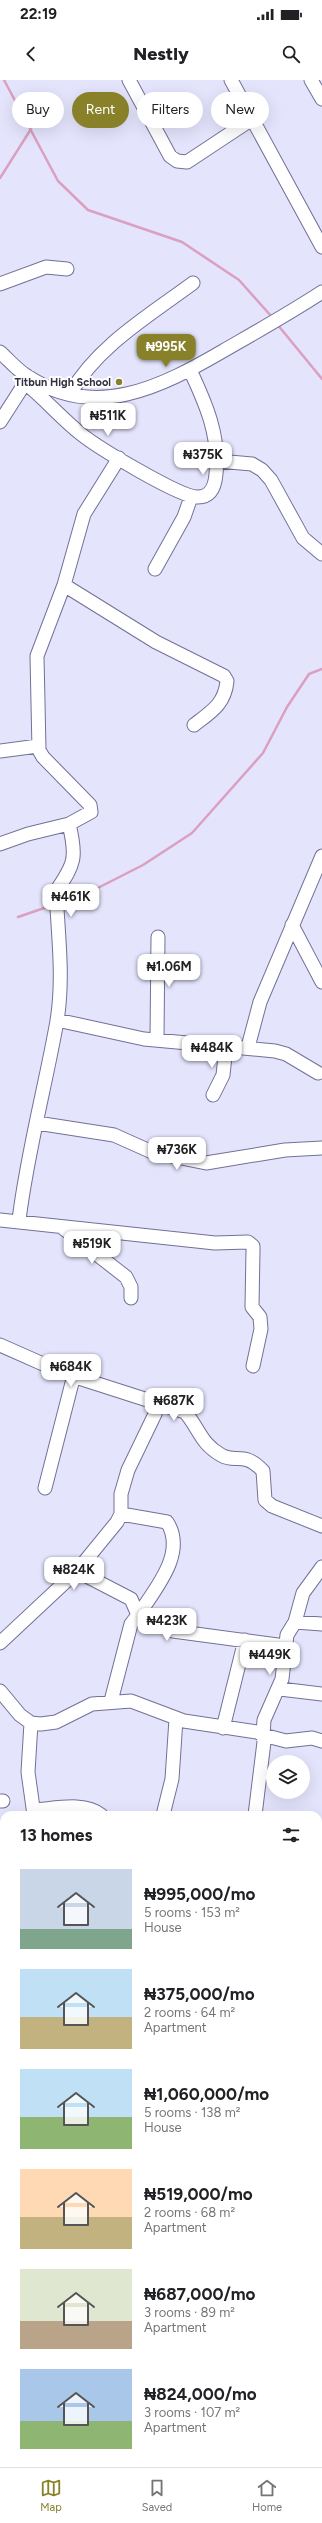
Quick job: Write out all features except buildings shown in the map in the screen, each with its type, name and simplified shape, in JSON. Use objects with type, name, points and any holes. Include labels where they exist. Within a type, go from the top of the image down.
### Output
[{"type":"street","points":[[129,80],[170,156],[177,160],[186,162],[239,128]]},
{"type":"street","points":[[230,80],[237,92]]},
{"type":"street","points":[[311,80],[322,99]]},
{"type":"street","points":[[256,128],[322,247]]},
{"type":"street","points":[[0,284],[46,267],[67,269]]},
{"type":"street","points":[[70,394],[79,378],[120,338],[193,283]]},
{"type":"street","points":[[26,380],[70,394],[96,397],[123,396],[148,390],[190,370],[322,292]]},
{"type":"street","points":[[0,352],[82,435],[119,458],[191,497],[208,495],[213,489],[218,461],[214,427],[190,370]]},
{"type":"street","points":[[0,422],[26,380]]},
{"type":"street","points":[[0,844],[28,834],[69,824],[90,814],[90,805],[43,757],[38,746],[40,720],[36,674],[37,656],[64,585],[84,514],[119,458]]},
{"type":"street","points":[[218,461],[252,464],[262,470],[270,480],[303,538],[322,554]]},
{"type":"street","points":[[155,569],[184,518],[191,497]]},
{"type":"street","points":[[64,585],[150,639],[224,676],[227,681],[222,701],[216,709],[194,724]]},
{"type":"street","points":[[0,752],[38,746]]},
{"type":"street","points":[[19,1220],[23,1185],[57,1020],[62,952],[56,891],[68,876],[75,847],[69,824]]},
{"type":"street","points":[[248,1046],[260,1002],[322,856]]},
{"type":"street","points":[[292,925],[322,982]]},
{"type":"street","points":[[157,1039],[158,937]]},
{"type":"street","points":[[57,1020],[126,1036],[226,1047],[248,1046],[286,1054],[318,1073]]},
{"type":"street","points":[[212,1095],[223,1075],[226,1047]]},
{"type":"street","points":[[37,1123],[114,1134],[152,1152],[206,1163],[285,1150],[322,1148]]},
{"type":"street","points":[[0,1220],[19,1220],[63,1228],[215,1243],[242,1241],[251,1243],[254,1250],[252,1308],[260,1317],[261,1328],[253,1366]]},
{"type":"street","points":[[63,1228],[126,1277],[131,1287],[132,1298]]},
{"type":"street","points":[[0,1345],[74,1375],[185,1412],[200,1438],[210,1448],[223,1457],[246,1458],[255,1463],[263,1471],[266,1500],[272,1506],[322,1526]]},
{"type":"street","points":[[45,1488],[74,1375]]},
{"type":"street","points":[[0,1643],[77,1571],[117,1522],[120,1514],[121,1494],[128,1470],[155,1414],[154,1401]]},
{"type":"street","points":[[111,1701],[131,1624],[161,1583],[174,1545],[171,1529],[167,1522],[120,1514]]},
{"type":"street","points":[[255,1811],[264,1720],[280,1689],[287,1635],[295,1622],[303,1594],[322,1567]]},
{"type":"street","points":[[77,1571],[132,1599],[138,1615],[173,1630],[285,1646]]},
{"type":"street","points":[[295,1622],[322,1624]]},
{"type":"street","points":[[223,1728],[245,1640]]},
{"type":"street","points":[[280,1689],[322,1694]]},
{"type":"street","points":[[0,1691],[20,1715],[31,1723],[40,1724],[56,1722],[92,1704],[111,1701],[131,1701],[144,1704],[176,1719],[223,1728],[257,1732],[286,1741],[312,1738],[322,1741]]},
{"type":"street","points":[[164,1811],[172,1779],[176,1719]]},
{"type":"street","points":[[31,1723],[28,1772],[34,1811]]},
{"type":"street","points":[[53,1811],[82,1808],[94,1811]]},
{"type":"waterway","points":[[4,80],[58,181],[88,210],[182,242],[239,280],[272,317]]},
{"type":"waterway","points":[[0,178],[31,129]]},
{"type":"waterway","points":[[277,324],[322,379]]},
{"type":"waterway","points":[[60,903],[84,895],[143,865],[192,833],[263,753],[287,707],[309,674],[322,669]]},
{"type":"waterway","points":[[18,917],[53,905]]},
{"type":"place","name":"Titbun High School","points":[[119,382]]}]
